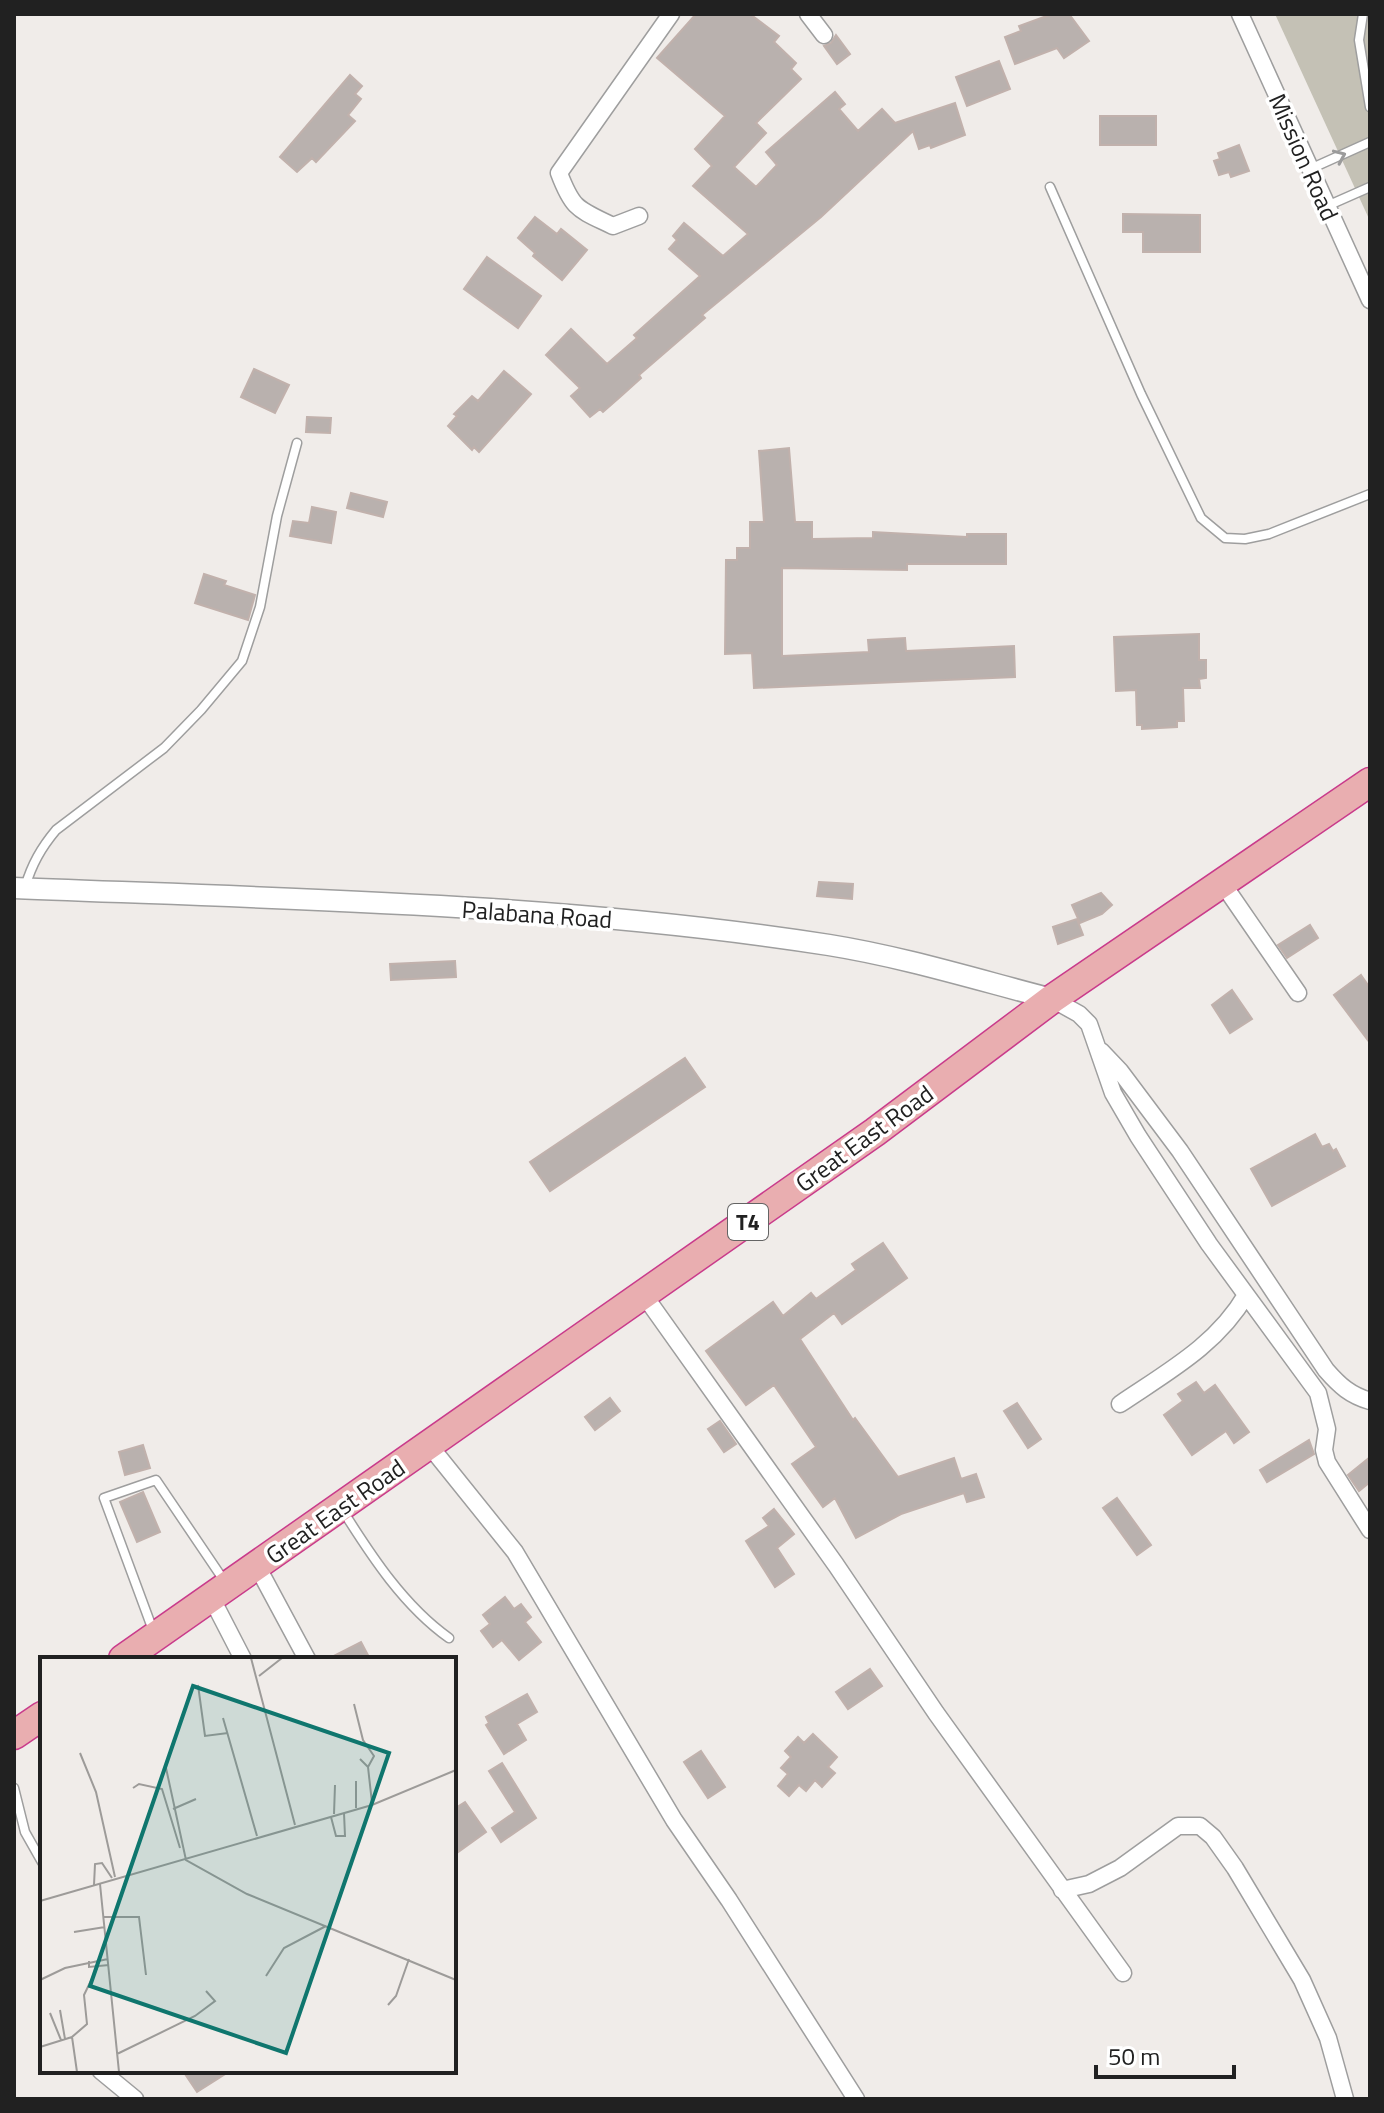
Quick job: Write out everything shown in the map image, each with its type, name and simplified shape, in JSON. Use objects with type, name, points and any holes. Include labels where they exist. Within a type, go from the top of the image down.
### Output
[{"type":"highway","name":"Great East Road","points":[[126,1657],[875,1132],[1052,999],[1370,782]]},
{"type":"highway","points":[[14,1735],[40,1717]]},
{"type":"street","points":[[639,216],[613,226],[591,215],[570,202],[559,173],[671,14]]},
{"type":"street","points":[[808,14],[824,35]]},
{"type":"street","name":"Mission Road","points":[[1240,14],[1370,300]]},
{"type":"street","points":[[1223,884],[1298,993]]},
{"type":"street","name":"Palabana Road","points":[[20,888],[488,910],[684,927],[831,945],[896,958],[1052,999]]},
{"type":"street","points":[[1052,999],[1079,1014],[1089,1024],[1113,1093],[1138,1136],[1209,1244],[1318,1393],[1327,1429],[1324,1450],[1327,1462],[1370,1530]]},
{"type":"street","points":[[1100,1050],[1120,1071],[1180,1151],[1326,1370],[1342,1388],[1370,1401]]},
{"type":"street","points":[[644,1295],[1123,1973]]},
{"type":"street","points":[[1120,1404],[1199,1350],[1218,1333],[1246,1295]]},
{"type":"street","points":[[429,1445],[515,1552],[674,1820],[856,2099]]},
{"type":"street","points":[[257,1566],[306,1657]]},
{"type":"street","points":[[219,1592],[242,1657]]},
{"type":"street","points":[[1062,1890],[1089,1884],[1120,1868],[1178,1826],[1200,1826],[1213,1837],[1235,1868],[1302,1980],[1323,2024],[1345,2099]]},
{"type":"street","points":[[103,2073],[135,2099]]},
{"type":"lane","points":[[1363,14],[1359,40],[1370,107]]},
{"type":"lane","points":[[1310,170],[1370,142]]},
{"type":"lane","points":[[1050,187],[1146,407],[1201,518],[1225,538],[1245,539],[1269,534],[1370,494]]},
{"type":"lane","points":[[1326,207],[1370,187]]},
{"type":"lane","points":[[20,888],[42,847],[56,830],[164,748],[242,661],[260,607],[277,516],[297,443]]},
{"type":"lane","points":[[155,1637],[104,1498],[156,1480],[219,1592]]},
{"type":"lane","points":[[340,1507],[368,1551],[395,1585],[427,1623],[449,1638]]},
{"type":"lane","points":[[14,1788],[25,1832],[40,1858]]},
{"type":"shaded area","points":[[1275,14],[1370,14],[1370,221]]},
{"type":"building","points":[[696,14],[750,14],[779,36],[774,42],[796,63],[791,69],[801,79],[756,123],[766,133],[734,167],[756,187],[777,165],[766,152],[835,92],[845,104],[839,109],[858,131],[882,109],[895,123],[955,103],[965,135],[931,148],[930,145],[919,149],[913,131],[821,217],[702,315],[705,318],[639,375],[641,378],[620,397],[603,412],[600,409],[590,417],[571,396],[580,388],[546,355],[571,329],[607,364],[637,338],[634,335],[700,276],[669,249],[677,240],[673,236],[684,223],[723,256],[748,234],[693,186],[712,166],[695,149],[725,116],[657,58]]},
{"type":"building","points":[[1052,14],[1069,14],[1089,41],[1064,58],[1057,48],[1015,64],[1005,37],[1021,31],[1019,26]]},
{"type":"building","points":[[836,35],[850,54],[837,64],[824,46],[831,43]]},
{"type":"building","points":[[999,61],[1010,89],[967,106],[956,77]]},
{"type":"building","points":[[350,75],[362,86],[355,94],[361,99],[348,115],[355,121],[316,162],[312,158],[297,172],[280,157]]},
{"type":"building","points":[[1100,116],[1156,116],[1156,145],[1100,145]]},
{"type":"building","points":[[1239,145],[1249,171],[1231,177],[1229,172],[1219,175],[1214,161],[1220,159],[1218,153]]},
{"type":"building","points":[[1123,214],[1200,215],[1200,252],[1143,252],[1143,232],[1123,232]]},
{"type":"building","points":[[535,217],[557,234],[561,229],[587,250],[562,280],[533,256],[535,253],[518,238]]},
{"type":"building","points":[[487,257],[541,296],[518,328],[464,289]]},
{"type":"building","points":[[254,369],[289,385],[275,413],[241,397]]},
{"type":"building","points":[[504,371],[531,394],[479,452],[474,447],[472,450],[448,426],[457,416],[454,414],[472,396],[478,401]]},
{"type":"building","points":[[307,417],[331,418],[330,433],[306,432]]},
{"type":"building","points":[[789,448],[795,522],[812,522],[812,539],[873,538],[873,532],[967,537],[967,534],[1006,534],[1006,564],[907,564],[907,570],[782,568],[782,656],[869,652],[868,640],[905,638],[906,651],[1014,646],[1015,677],[754,688],[752,653],[725,654],[726,560],[737,560],[737,548],[750,548],[750,522],[764,522],[759,451]]},
{"type":"building","points":[[351,493],[387,502],[383,517],[347,508]]},
{"type":"building","points":[[312,507],[336,512],[331,543],[290,536],[293,521],[309,523]]},
{"type":"building","points":[[204,574],[226,581],[224,585],[255,595],[248,620],[195,603]]},
{"type":"building","points":[[1199,634],[1199,660],[1206,660],[1206,678],[1199,679],[1200,688],[1183,688],[1184,721],[1177,721],[1177,727],[1142,729],[1142,725],[1137,725],[1136,690],[1116,691],[1114,637]]},
{"type":"building","points":[[819,882],[853,884],[852,899],[817,896]]},
{"type":"building","points":[[1101,893],[1112,905],[1102,914],[1080,923],[1072,905]]},
{"type":"building","points":[[1077,919],[1083,935],[1058,944],[1053,927]]},
{"type":"building","points":[[1310,925],[1318,938],[1287,958],[1278,945]]},
{"type":"building","points":[[455,961],[456,977],[391,980],[390,964]]},
{"type":"building","points":[[1361,975],[1370,988],[1370,1043],[1334,995]]},
{"type":"building","points":[[1232,990],[1252,1019],[1230,1033],[1212,1005]]},
{"type":"building","points":[[685,1058],[705,1087],[550,1191],[530,1162]]},
{"type":"building","points":[[1315,1134],[1322,1147],[1329,1144],[1333,1151],[1336,1149],[1345,1166],[1272,1206],[1251,1169]]},
{"type":"building","points":[[883,1243],[907,1278],[842,1324],[834,1313],[800,1339],[853,1420],[855,1418],[898,1477],[954,1458],[961,1479],[976,1474],[984,1497],[967,1502],[964,1493],[901,1514],[856,1538],[835,1498],[823,1507],[792,1464],[816,1447],[774,1385],[746,1405],[706,1351],[773,1302],[783,1316],[811,1293],[816,1299],[856,1270],[852,1264]]},
{"type":"building","points":[[1196,1382],[1204,1393],[1215,1385],[1249,1432],[1234,1443],[1226,1431],[1192,1455],[1164,1415],[1183,1401],[1178,1394]]},
{"type":"building","points":[[610,1398],[620,1411],[595,1430],[585,1417]]},
{"type":"building","points":[[1017,1403],[1041,1439],[1028,1448],[1004,1411]]},
{"type":"building","points":[[720,1421],[736,1444],[724,1452],[708,1429]]},
{"type":"building","points":[[1309,1440],[1314,1454],[1267,1482],[1260,1470]]},
{"type":"building","points":[[143,1445],[150,1468],[125,1475],[119,1452]]},
{"type":"building","points":[[1370,1457],[1370,1482],[1359,1491],[1348,1475]]},
{"type":"building","points":[[143,1492],[160,1532],[137,1542],[120,1502]]},
{"type":"building","points":[[1117,1498],[1151,1545],[1137,1555],[1103,1508]]},
{"type":"building","points":[[774,1509],[794,1534],[777,1548],[794,1574],[775,1587],[746,1541],[769,1526],[763,1518]]},
{"type":"building","points":[[505,1597],[514,1609],[521,1604],[531,1617],[525,1622],[541,1642],[519,1660],[502,1640],[493,1647],[481,1631],[490,1624],[483,1615]]},
{"type":"building","points":[[361,1642],[369,1657],[332,1657]]},
{"type":"building","points":[[870,1669],[882,1686],[848,1709],[836,1692]]},
{"type":"building","points":[[527,1694],[537,1712],[517,1724],[526,1740],[504,1754],[486,1725],[489,1723],[486,1717]]},
{"type":"building","points":[[813,1734],[837,1757],[828,1767],[835,1773],[822,1787],[815,1780],[806,1791],[799,1785],[789,1796],[778,1786],[788,1774],[781,1768],[791,1757],[785,1751],[798,1737],[804,1743]]},
{"type":"building","points":[[701,1751],[725,1787],[708,1798],[684,1762]]},
{"type":"building","points":[[502,1763],[536,1818],[501,1842],[492,1828],[515,1812],[489,1771]]},
{"type":"building","points":[[465,1802],[486,1832],[456,1854],[456,1808]]},
{"type":"building","points":[[184,2073],[227,2073],[197,2092]]}]
